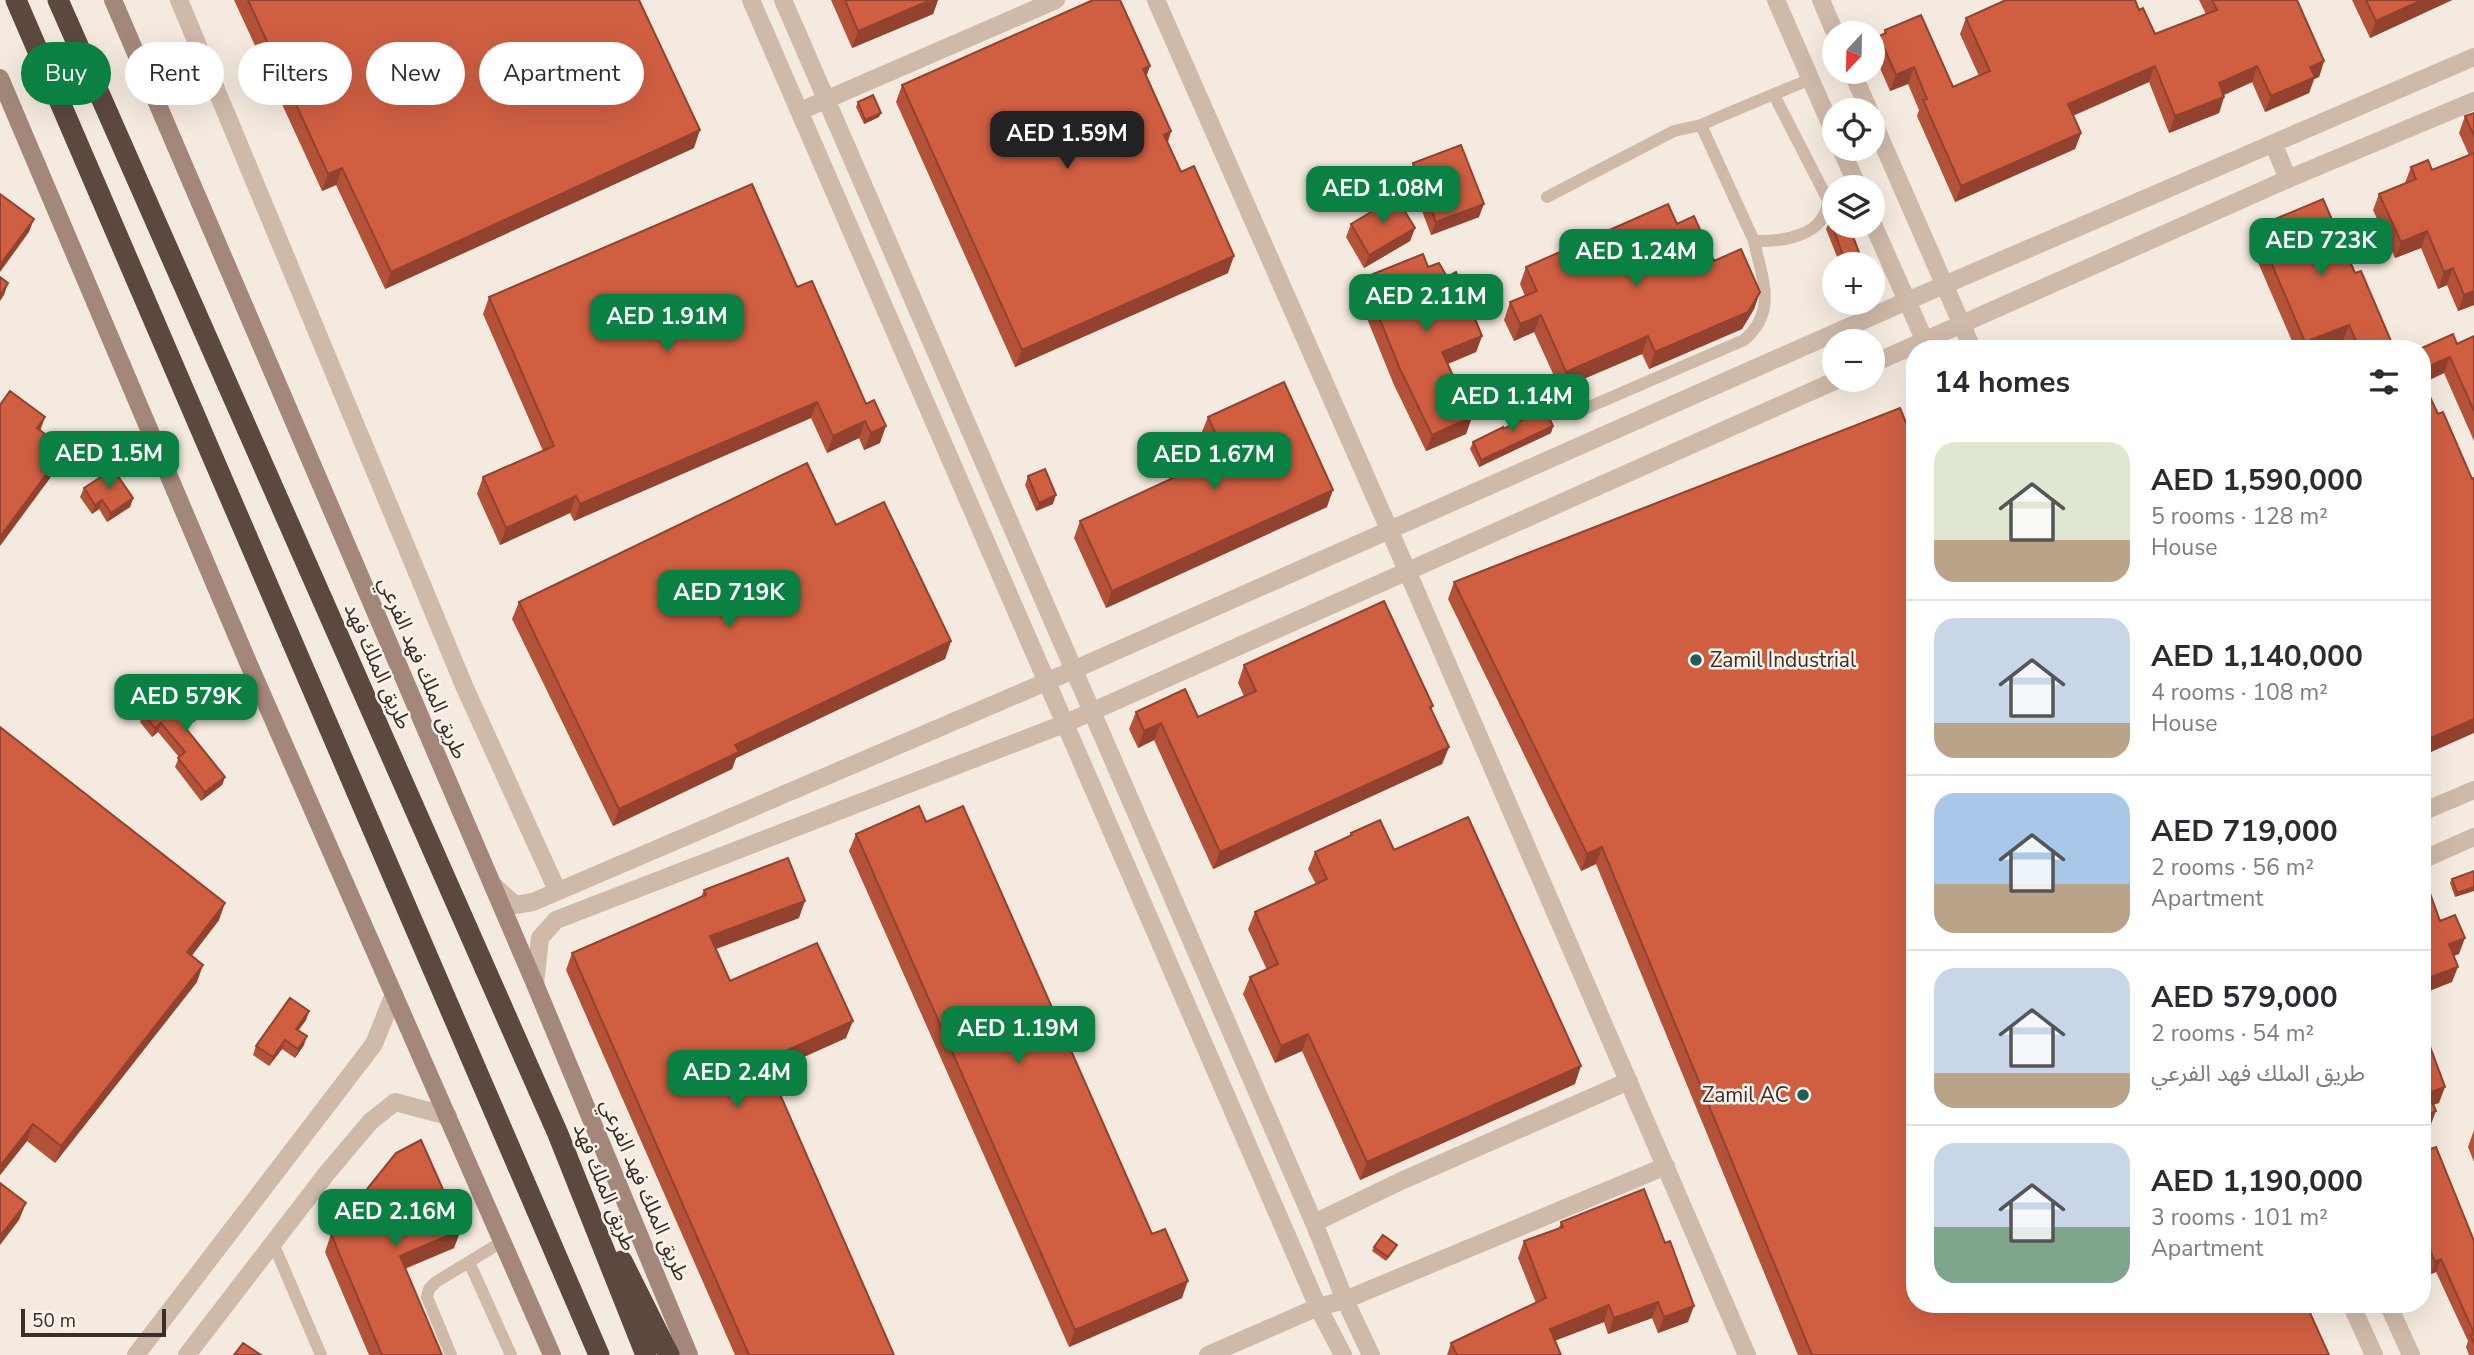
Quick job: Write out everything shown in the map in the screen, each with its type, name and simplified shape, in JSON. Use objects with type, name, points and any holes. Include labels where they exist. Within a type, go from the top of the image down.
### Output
[{"type":"highway","points":[[16,0],[600,1355]]},
{"type":"highway","name":"طريق الملك فهد","points":[[58,0],[558,1134],[646,1355]]},
{"type":"highway","points":[[558,1134],[669,1355]]},
{"type":"highway","points":[[551,1242],[587,1355]]},
{"type":"main road","name":"طريق الملك فهد الفرعي","points":[[113,0],[535,984],[689,1355]]},
{"type":"main road","points":[[0,78],[241,647],[552,1355]]},
{"type":"street","points":[[179,0],[464,688],[557,890]]},
{"type":"street","points":[[751,0],[1318,1307],[1343,1355]]},
{"type":"street","points":[[783,0],[1094,711],[1345,1300],[1371,1355]]},
{"type":"street","points":[[800,111],[1056,0]]},
{"type":"street","points":[[1156,0],[1407,570],[1747,1355]]},
{"type":"street","points":[[1776,0],[1822,105]]},
{"type":"street","points":[[1821,0],[1830,21]]},
{"type":"street","points":[[491,884],[515,905],[533,902],[1046,682],[1907,302],[2474,57]]},
{"type":"street","points":[[1935,340],[1962,324],[2474,101]]},
{"type":"street","points":[[2274,145],[2288,180]]},
{"type":"street","points":[[1885,149],[1969,340]]},
{"type":"street","points":[[1879,238],[1924,340]]},
{"type":"street","points":[[1885,359],[1906,352]]},
{"type":"street","points":[[535,984],[541,939],[556,920],[1064,724],[1822,387]]},
{"type":"street","points":[[2431,808],[2474,790]]},
{"type":"street","points":[[2431,856],[2474,837]]},
{"type":"street","points":[[136,1355],[373,1044],[394,994]]},
{"type":"street","points":[[1314,1223],[1401,1181],[1629,1081]]},
{"type":"street","points":[[187,1355],[273,1242],[370,1122],[396,1102],[448,1116]]},
{"type":"street","points":[[1208,1355],[1318,1307],[1345,1300],[1666,1166]]},
{"type":"street","points":[[2355,1313],[2374,1355]]},
{"type":"street","points":[[2392,1313],[2411,1355]]},
{"type":"lane","points":[[1547,197],[1674,131],[1701,125],[1811,79]]},
{"type":"lane","points":[[1754,241],[1781,241],[1798,236],[1818,225],[1827,209],[1828,200],[1774,95]]},
{"type":"lane","points":[[1581,410],[1744,340],[1755,331],[1764,315],[1765,293],[1754,241],[1701,125]]},
{"type":"lane","points":[[451,1355],[426,1297],[429,1289],[503,1241]]},
{"type":"lane","points":[[273,1242],[321,1355]]},
{"type":"lane","points":[[469,1262],[511,1355]]},
{"type":"building","points":[[248,0],[639,0],[700,130],[391,272],[342,168],[328,174],[296,105],[352,105],[352,42],[267,42]]},
{"type":"building","points":[[845,0],[931,0],[858,31]]},
{"type":"building","points":[[1093,0],[1120,0],[1150,66],[1143,69],[1171,131],[1164,135],[1181,172],[1194,166],[1234,256],[1022,350],[902,85]]},
{"type":"building","points":[[2006,0],[2135,0],[2139,10],[2143,8],[2155,34],[2217,10],[2212,0],[2297,0],[2324,61],[2310,67],[2315,77],[2271,96],[2257,66],[2219,83],[2224,97],[2175,116],[2155,66],[2068,104],[2081,133],[1961,186],[1923,100],[1927,99],[1914,67],[1896,75],[1885,50],[1885,30],[1921,15],[1953,87],[1990,71],[1966,18]]},
{"type":"building","points":[[2366,0],[2422,0],[2376,21]]},
{"type":"building","points":[[873,95],[881,113],[865,120],[858,102]]},
{"type":"building","points":[[2474,113],[2474,136],[2465,116]]},
{"type":"building","points":[[1461,145],[1484,204],[1436,222],[1413,163]]},
{"type":"building","points":[[2474,153],[2474,291],[2464,295],[2453,268],[2444,272],[2427,231],[2401,242],[2379,194],[2416,179],[2411,167],[2428,160],[2432,170]]},
{"type":"building","points":[[752,184],[797,287],[812,281],[866,404],[874,400],[886,426],[871,433],[865,421],[833,436],[817,402],[580,504],[576,496],[506,528],[483,477],[554,446],[489,297]]},
{"type":"building","points":[[0,194],[34,219],[0,265]]},
{"type":"building","points":[[1396,197],[1415,228],[1369,255],[1351,224]]},
{"type":"building","points":[[2323,199],[2355,273],[2361,271],[2391,340],[2356,340],[2349,325],[2304,340],[2256,227]]},
{"type":"building","points":[[1668,204],[1677,224],[1694,216],[1714,261],[1741,249],[1760,292],[1748,312],[1655,352],[1648,336],[1566,372],[1541,315],[1520,324],[1510,302],[1537,291],[1526,267]]},
{"type":"building","points":[[1837,238],[1854,238],[1859,252],[1842,252]]},
{"type":"building","points":[[1423,254],[1428,267],[1439,263],[1447,277],[1456,272],[1482,336],[1442,352],[1472,417],[1432,435],[1400,369],[1363,278]]},
{"type":"building","points":[[0,277],[8,283],[0,296]]},
{"type":"building","points":[[2453,334],[2457,344],[2474,336],[2474,411],[2450,357],[2431,365],[2431,344]]},
{"type":"building","points":[[1284,382],[1333,490],[1112,591],[1080,521],[1225,454],[1208,417]]},
{"type":"building","points":[[10,391],[45,417],[37,428],[65,449],[0,537],[0,405]]},
{"type":"building","points":[[2431,399],[2438,414],[2443,412],[2472,479],[2474,478],[2474,719],[2431,738]]},
{"type":"building","points":[[1900,408],[1906,423],[1906,1313],[2310,1313],[2329,1355],[1812,1355],[1602,847],[1587,854],[1454,582]]},
{"type":"building","points":[[1545,409],[1553,426],[1481,460],[1473,442]]},
{"type":"building","points":[[807,463],[836,525],[884,502],[951,641],[735,745],[739,752],[619,809],[519,602]]},
{"type":"building","points":[[113,469],[133,498],[111,513],[102,500],[95,505],[84,488]]},
{"type":"building","points":[[1045,469],[1056,495],[1039,503],[1028,476]]},
{"type":"building","points":[[1384,601],[1449,747],[1220,852],[1161,723],[1144,731],[1136,712],[1185,689],[1198,717],[1256,691],[1244,665]]},
{"type":"building","points":[[198,687],[211,703],[183,725],[225,777],[205,792],[178,758],[185,752],[161,723],[155,728],[143,713],[173,690],[182,700]]},
{"type":"building","points":[[0,727],[225,903],[187,952],[203,965],[61,1146],[33,1124],[0,1166]]},
{"type":"building","points":[[919,806],[926,822],[963,806],[1152,1234],[1165,1229],[1188,1281],[1075,1330],[856,834]]},
{"type":"building","points":[[1468,817],[1581,1066],[1367,1162],[1308,1034],[1281,1046],[1250,977],[1278,964],[1255,912],[1327,879],[1315,852],[1380,820],[1394,850]]},
{"type":"building","points":[[788,858],[805,901],[710,936],[730,981],[817,943],[853,1021],[765,1060],[894,1355],[749,1355],[572,953],[706,895],[704,890]]},
{"type":"building","points":[[2474,871],[2474,887],[2457,893],[2452,879]]},
{"type":"building","points":[[2431,896],[2440,921],[2455,915],[2465,938],[2449,944],[2458,967],[2431,977]]},
{"type":"building","points":[[290,998],[309,1011],[296,1029],[307,1036],[298,1049],[285,1040],[273,1057],[256,1046]]},
{"type":"building","points":[[2431,1049],[2445,1087],[2431,1092]]},
{"type":"building","points":[[2431,1100],[2436,1111],[2431,1113]]},
{"type":"building","points":[[421,1140],[461,1230],[400,1256],[442,1355],[382,1355],[331,1234],[396,1153]]},
{"type":"building","points":[[2436,1147],[2474,1241],[2474,1333],[2441,1259],[2435,1262],[2431,1252],[2431,1149]]},
{"type":"building","points":[[0,1183],[26,1203],[0,1236]]},
{"type":"building","points":[[1644,1189],[1665,1243],[1670,1241],[1694,1306],[1664,1317],[1658,1302],[1614,1318],[1609,1305],[1550,1329],[1561,1355],[1457,1355],[1451,1343],[1546,1298],[1524,1241],[1563,1227],[1561,1222]]},
{"type":"building","points":[[1383,1235],[1397,1245],[1388,1257],[1374,1247]]},
{"type":"building","points":[[243,1343],[261,1355],[234,1355]]},
{"type":"place","name":"Zamil Industrial","points":[[1696,660]]},
{"type":"place","name":"Zamil AC","points":[[1803,1095]]}]
